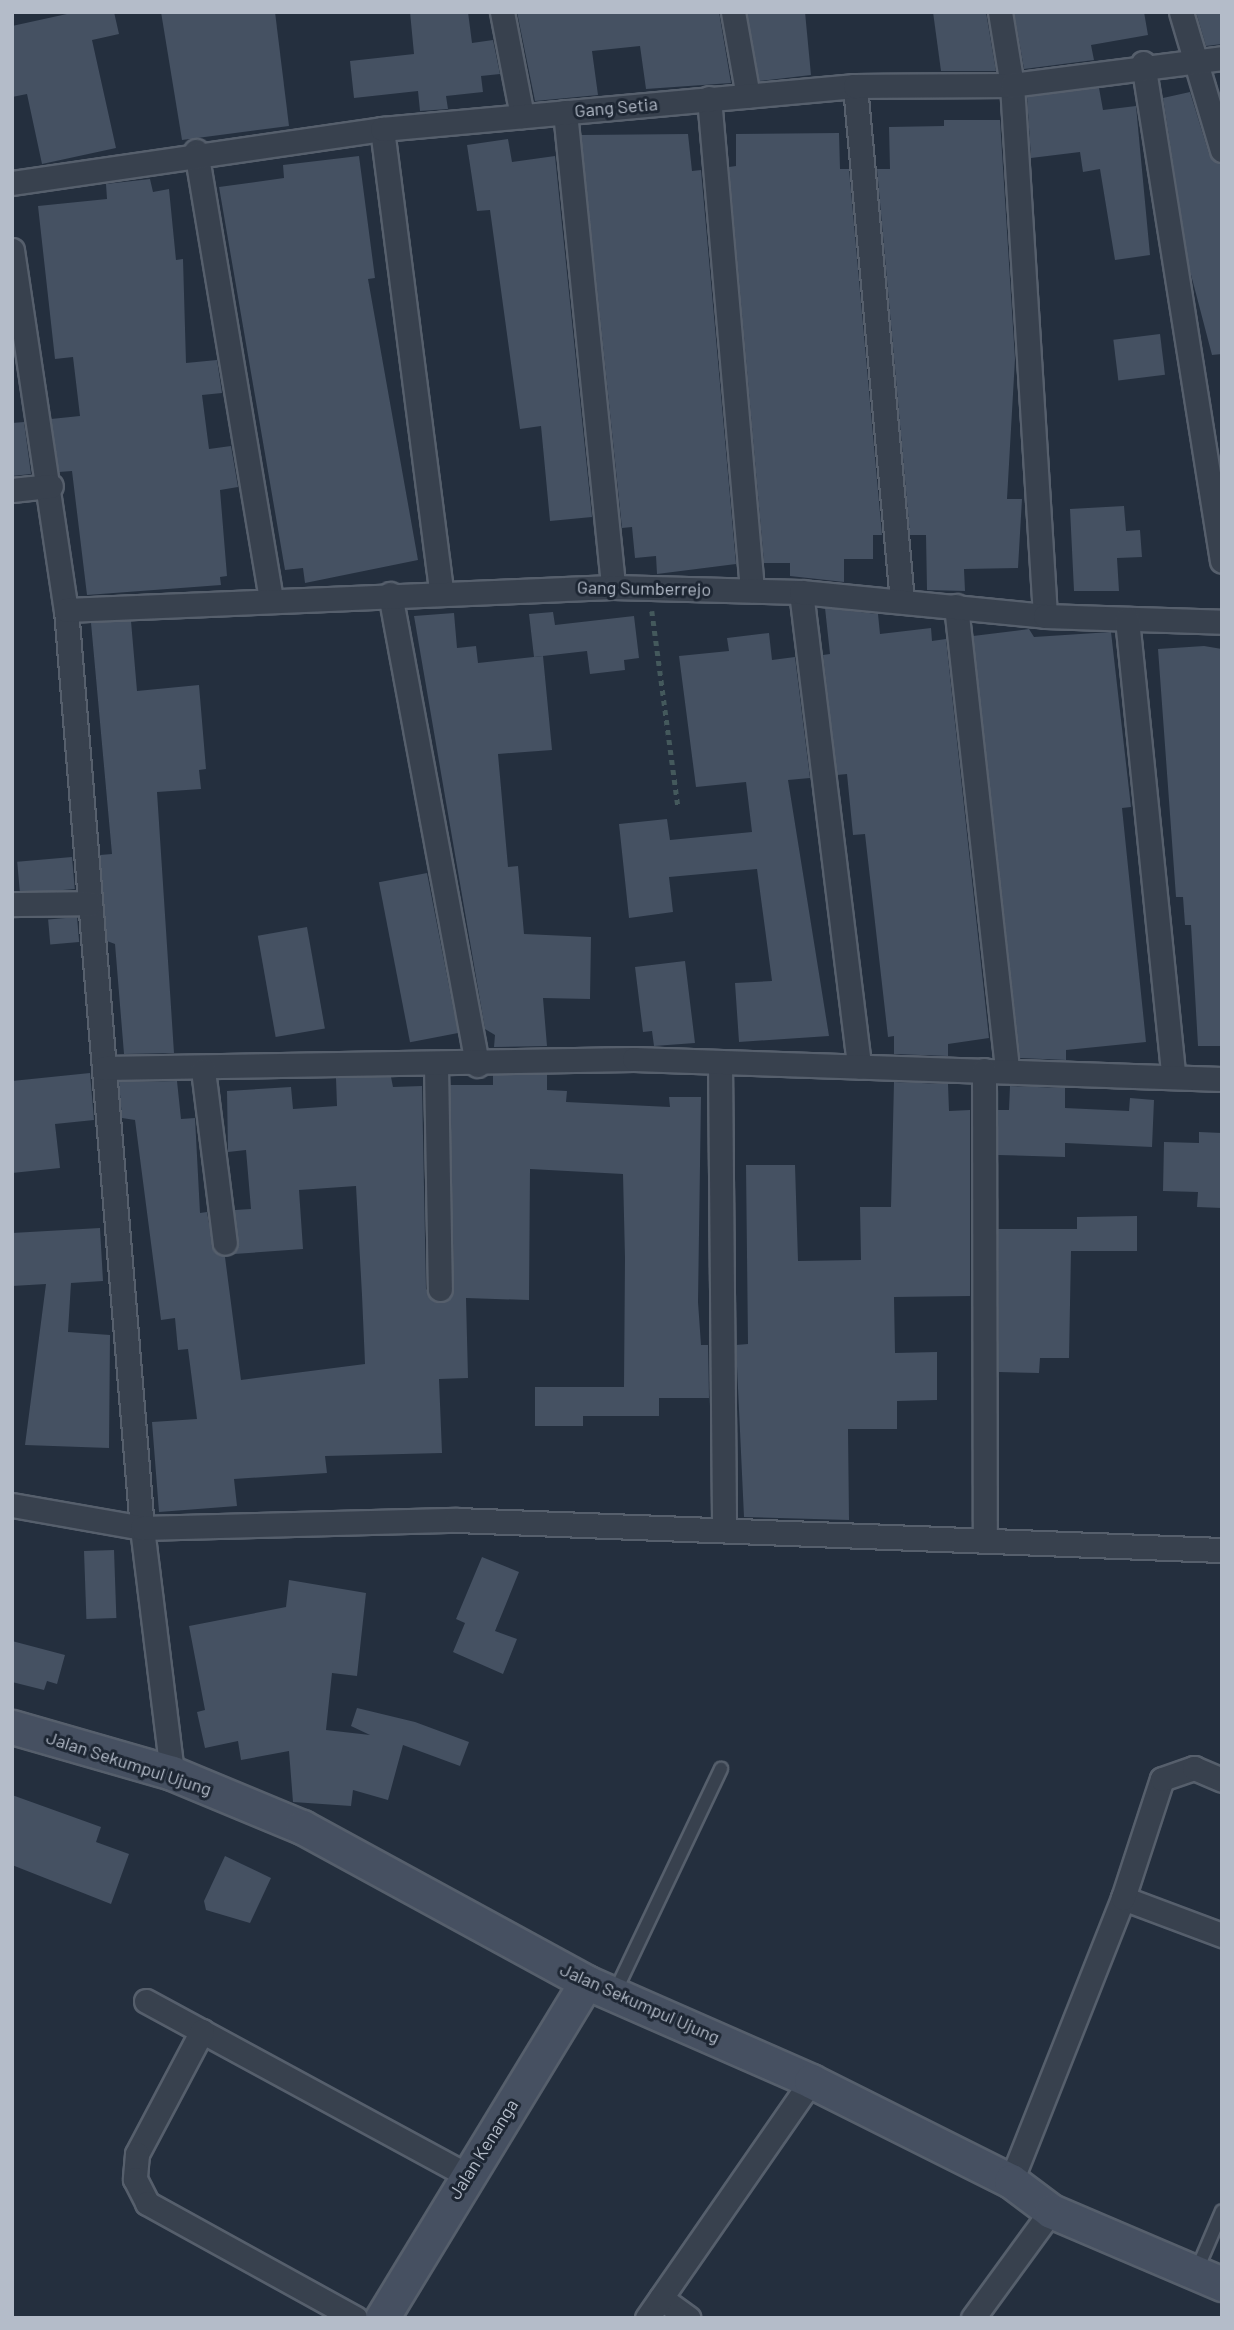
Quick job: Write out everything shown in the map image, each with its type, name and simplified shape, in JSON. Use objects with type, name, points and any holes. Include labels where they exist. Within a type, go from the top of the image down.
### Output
[{"type":"main road","name":"Jalan Sekumpul Ujung","points":[[12,1727],[172,1773],[382,1866],[601,1986],[811,2081],[1011,2181],[1052,2211],[1209,2278]]},
{"type":"main road","name":"Jalan Kenanga","points":[[382,2318],[467,2175],[601,1986]]},
{"type":"street","points":[[502,12],[522,116]]},
{"type":"street","points":[[733,12],[748,96]]},
{"type":"street","points":[[1000,12],[1012,85],[1045,616]]},
{"type":"street","points":[[1181,12],[1191,61],[1222,150]]},
{"type":"street","name":"Gang Setia","points":[[12,183],[196,151],[382,129],[855,86],[1012,85],[1143,63],[1222,58]]},
{"type":"street","points":[[1143,63],[1222,561]]},
{"type":"street","points":[[855,86],[902,601]]},
{"type":"street","points":[[709,98],[752,590]]},
{"type":"street","points":[[565,112],[613,587]]},
{"type":"street","points":[[382,129],[441,590]]},
{"type":"street","points":[[196,151],[271,597]]},
{"type":"street","points":[[12,250],[21,359],[51,486],[66,610],[142,1528],[172,1773]]},
{"type":"street","points":[[12,490],[51,486]]},
{"type":"street","name":"Gang Sumberrejo","points":[[66,610],[271,597],[613,587],[801,592],[1045,616],[1222,622]]},
{"type":"street","points":[[801,592],[859,1066]]},
{"type":"street","points":[[390,594],[477,1065]]},
{"type":"street","points":[[956,606],[995,1070],[985,1539]]},
{"type":"street","points":[[1127,619],[1173,1075]]},
{"type":"street","points":[[12,904],[90,903]]},
{"type":"street","points":[[720,1062],[724,1530]]},
{"type":"street","points":[[104,1068],[203,1070],[720,1062],[1173,1075],[1222,1079]]},
{"type":"street","points":[[436,1066],[440,1289]]},
{"type":"street","points":[[203,1070],[225,1243]]},
{"type":"street","points":[[12,1505],[142,1528],[457,1520],[1222,1550]]},
{"type":"street","points":[[1011,2181],[1123,1898],[1162,1779],[1194,1768],[1222,1780]]},
{"type":"street","points":[[1123,1898],[1222,1935]]},
{"type":"street","points":[[146,2001],[467,2175]]},
{"type":"street","points":[[202,2031],[137,2154],[135,2179],[147,2203],[355,2318]]},
{"type":"street","points":[[647,2318],[811,2081]]},
{"type":"street","points":[[973,2318],[1052,2211]]},
{"type":"street","points":[[661,2298],[689,2318]]},
{"type":"lane","points":[[601,1986],[721,1769]]},
{"type":"lane","points":[[1209,2278],[1222,2211]]},
{"type":"path","points":[[648,589],[678,805]]},
{"type":"building","points":[[76,12],[114,12],[119,34],[92,40],[116,148],[42,164],[27,94],[12,97],[12,26]]},
{"type":"building","points":[[161,12],[275,12],[289,126],[182,140]]},
{"type":"building","points":[[410,12],[468,12],[472,43],[493,40],[500,74],[481,76],[483,92],[446,96],[448,109],[420,111],[418,91],[354,98],[350,61],[414,54]]},
{"type":"building","points":[[517,12],[719,12],[731,83],[646,89],[640,46],[592,51],[598,95],[535,101]]},
{"type":"building","points":[[747,12],[805,12],[811,75],[759,81]]},
{"type":"building","points":[[933,12],[986,12],[996,71],[941,71]]},
{"type":"building","points":[[1014,12],[1144,12],[1148,35],[1091,45],[1094,60],[1024,69]]},
{"type":"building","points":[[1196,12],[1222,12],[1222,44],[1206,46]]},
{"type":"building","points":[[1099,88],[1103,110],[1136,106],[1150,255],[1115,260],[1100,169],[1083,172],[1080,152],[1031,158],[1027,97]]},
{"type":"building","points":[[1190,92],[1209,154],[1222,164],[1222,354],[1212,355],[1189,267],[1163,98]]},
{"type":"building","points":[[944,120],[1000,120],[1015,359],[1007,499],[1022,499],[1018,568],[964,569],[965,591],[927,590],[926,535],[910,535],[877,169],[890,169],[889,127],[944,126]]},
{"type":"building","points":[[839,133],[840,169],[849,169],[882,535],[873,535],[873,559],[844,559],[844,582],[790,576],[790,563],[764,563],[729,167],[736,166],[736,134]]},
{"type":"building","points":[[688,134],[692,171],[701,170],[736,564],[657,574],[656,556],[635,558],[632,527],[622,528],[581,135]]},
{"type":"building","points":[[508,139],[512,162],[555,156],[592,517],[550,521],[541,426],[520,429],[490,210],[477,211],[467,145]]},
{"type":"building","points":[[359,156],[375,278],[368,279],[418,560],[305,583],[303,568],[285,570],[219,187],[284,178],[283,165]]},
{"type":"building","points":[[150,179],[153,192],[169,189],[176,260],[183,259],[186,363],[217,360],[222,393],[202,395],[209,449],[231,446],[238,487],[220,490],[227,576],[220,577],[221,585],[87,595],[72,471],[59,472],[51,419],[80,416],[73,357],[55,359],[38,206],[107,199],[106,184]]},
{"type":"building","points":[[1160,334],[1165,375],[1118,380],[1113,340]]},
{"type":"building","points":[[24,422],[31,474],[12,476],[12,423]]},
{"type":"building","points":[[1124,506],[1126,531],[1140,530],[1142,557],[1117,558],[1119,591],[1074,591],[1070,509]]},
{"type":"building","points":[[825,608],[878,614],[880,634],[931,628],[932,641],[946,639],[989,1038],[948,1044],[948,1056],[894,1054],[894,1036],[888,1037],[865,834],[853,835],[847,774],[837,775],[823,655],[830,654]]},
{"type":"building","points":[[553,612],[555,625],[634,616],[639,658],[624,660],[625,670],[590,674],[587,651],[534,657],[529,614]]},
{"type":"building","points":[[454,613],[457,648],[476,646],[478,663],[543,656],[552,750],[498,754],[508,867],[518,866],[524,934],[591,937],[590,999],[543,998],[547,1046],[494,1047],[495,1035],[485,1029],[414,616]]},
{"type":"building","points":[[131,621],[137,691],[199,685],[206,769],[199,770],[201,789],[157,792],[174,1053],[124,1054],[115,944],[107,941],[100,855],[112,854],[91,623]]},
{"type":"building","points":[[1029,629],[1034,637],[1111,632],[1131,807],[1122,808],[1146,1042],[1066,1050],[1066,1060],[1020,1058],[973,636]]},
{"type":"building","points":[[769,633],[772,660],[795,657],[810,778],[788,780],[829,1036],[739,1042],[735,983],[772,981],[757,869],[669,877],[673,912],[629,918],[619,824],[667,819],[670,840],[752,832],[746,782],[696,787],[679,656],[729,651],[727,638]]},
{"type":"building","points":[[1204,646],[1222,649],[1222,1046],[1198,1046],[1191,925],[1185,925],[1183,897],[1176,897],[1158,649]]},
{"type":"building","points":[[72,857],[75,889],[20,894],[17,862]]},
{"type":"building","points":[[427,873],[458,1033],[410,1042],[379,882]]},
{"type":"building","points":[[77,917],[79,942],[50,944],[48,920]]},
{"type":"building","points":[[307,927],[325,1028],[276,1037],[258,936]]},
{"type":"building","points":[[685,961],[695,1043],[654,1046],[652,1031],[643,1032],[635,967]]},
{"type":"building","points":[[90,1073],[94,1120],[55,1124],[60,1168],[12,1173],[12,1081]]},
{"type":"building","points":[[547,1074],[547,1090],[567,1091],[566,1102],[670,1107],[669,1097],[701,1097],[698,1302],[701,1345],[708,1345],[709,1398],[659,1398],[659,1416],[583,1416],[583,1426],[535,1426],[535,1387],[624,1387],[625,1258],[623,1174],[530,1169],[529,1300],[466,1298],[468,1378],[439,1379],[442,1453],[325,1456],[327,1473],[234,1479],[237,1506],[159,1512],[152,1422],[197,1419],[188,1349],[178,1350],[175,1318],[161,1320],[135,1120],[122,1118],[119,1082],[177,1081],[181,1119],[195,1118],[200,1213],[207,1212],[214,1251],[225,1257],[241,1380],[365,1364],[362,1295],[356,1186],[299,1190],[303,1249],[234,1254],[235,1210],[251,1209],[246,1150],[228,1152],[227,1091],[291,1087],[293,1109],[337,1106],[336,1078],[391,1077],[393,1087],[422,1086],[426,1289],[441,1303],[454,1289],[450,1085],[493,1085],[493,1075]]},
{"type":"building","points":[[894,1082],[948,1084],[949,1111],[970,1110],[970,1296],[894,1297],[895,1353],[937,1352],[937,1400],[897,1401],[897,1429],[848,1429],[849,1520],[744,1517],[736,1345],[748,1344],[746,1165],[795,1165],[798,1261],[861,1260],[860,1207],[891,1207]]},
{"type":"building","points":[[1010,1086],[1065,1088],[1065,1108],[1129,1111],[1130,1098],[1154,1100],[1152,1147],[1065,1143],[1065,1157],[998,1155],[998,1110],[1009,1110]]},
{"type":"building","points":[[1199,1132],[1222,1133],[1222,1208],[1197,1207],[1198,1192],[1163,1191],[1164,1142],[1199,1143]]},
{"type":"building","points":[[1137,1216],[1137,1251],[1071,1251],[1069,1358],[1040,1358],[1039,1373],[999,1372],[998,1229],[1077,1229],[1077,1217]]},
{"type":"building","points":[[100,1228],[103,1281],[71,1283],[68,1332],[110,1335],[109,1448],[25,1445],[46,1284],[12,1286],[12,1233]]},
{"type":"building","points":[[114,1550],[116,1618],[86,1619],[84,1551]]},
{"type":"building","points":[[482,1557],[519,1572],[495,1631],[517,1639],[503,1674],[453,1652],[465,1623],[456,1619]]},
{"type":"building","points":[[289,1580],[366,1593],[357,1676],[332,1673],[326,1730],[370,1735],[351,1726],[357,1708],[415,1722],[469,1742],[460,1766],[403,1745],[388,1800],[353,1790],[351,1806],[293,1802],[289,1751],[241,1760],[238,1741],[205,1748],[197,1712],[205,1710],[189,1626],[286,1607]]},
{"type":"building","points":[[12,1641],[65,1655],[57,1684],[47,1681],[44,1690],[12,1682]]},
{"type":"building","points":[[12,1795],[101,1827],[96,1842],[129,1854],[111,1904],[12,1865]]},
{"type":"building","points":[[225,1856],[271,1878],[250,1923],[206,1910],[204,1901]]}]
